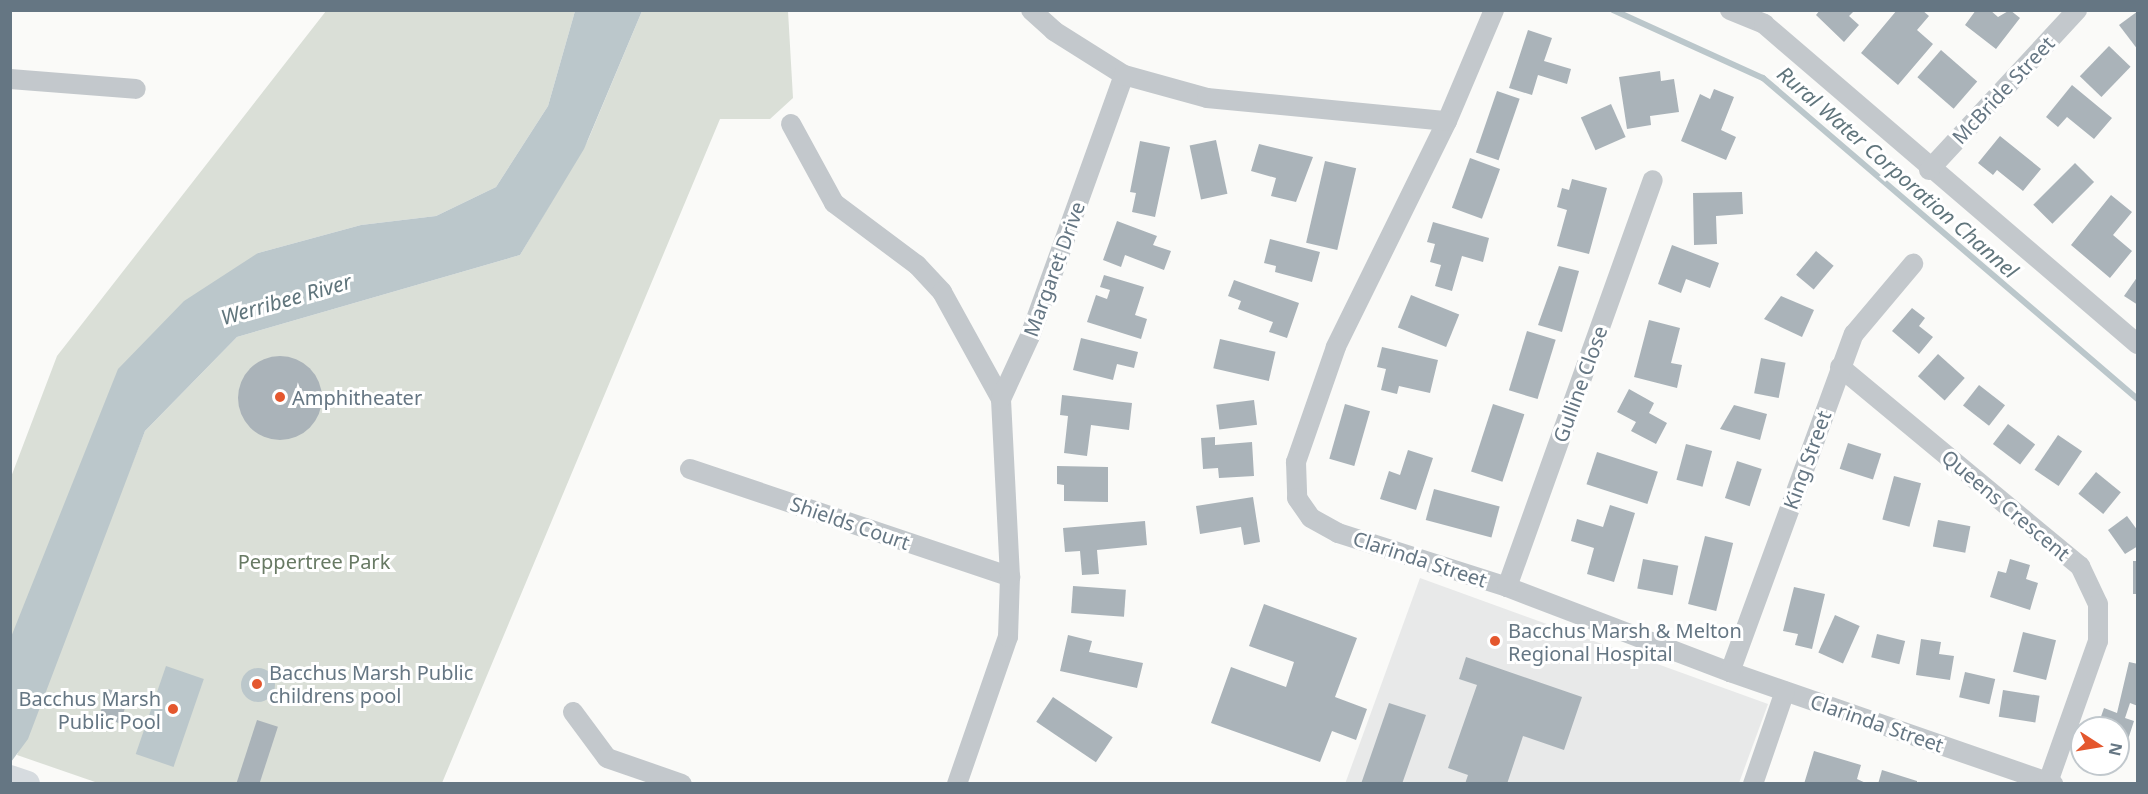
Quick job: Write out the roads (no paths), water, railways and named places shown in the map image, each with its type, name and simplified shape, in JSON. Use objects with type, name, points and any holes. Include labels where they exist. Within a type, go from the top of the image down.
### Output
[{"type":"main road","points":[[10,778],[27,783]]},
{"type":"street","points":[[1031,10],[1124,75],[1207,98],[1447,121]]},
{"type":"street","name":"Clarinda Street","points":[[1494,10],[1447,121],[1336,347],[1296,462],[1294,481],[1297,498],[1311,518],[1338,533],[1507,587],[1730,672],[2050,783]]},
{"type":"street","points":[[1730,10],[1770,17],[1929,170],[2138,344]]},
{"type":"street","name":"McBride Street","points":[[1929,170],[2078,10]]},
{"type":"street","name":"Margaret Drive","points":[[957,783],[1008,638],[1010,577],[1000,399],[1030,336],[1124,75]]},
{"type":"street","points":[[10,79],[136,89]]},
{"type":"street","points":[[791,124],[834,203],[917,265],[942,292],[1000,399]]},
{"type":"street","name":"Gulline Close","points":[[1507,587],[1653,180]]},
{"type":"street","name":"King Street","points":[[1730,672],[1854,334],[1913,264]]},
{"type":"street","name":"Queens Crescent","points":[[1840,367],[2080,566],[2098,604],[2098,641],[2050,783]]},
{"type":"street","name":"Shields Court","points":[[690,469],[1010,577]]},
{"type":"street","points":[[1753,783],[1785,691]]},
{"type":"street","points":[[573,712],[607,758],[682,783]]},
{"type":"water","name":"Werribee River","points":[[575,11],[642,11],[584,149],[520,255],[237,337],[145,431],[28,739],[11,762],[11,637],[118,369],[184,301],[258,253],[361,225],[436,216],[496,187],[548,106]]},
{"type":"water","points":[[166,666],[204,679],[174,767],[136,754]]},
{"type":"water","name":"Bacchus Marsh Public childrens pool","points":[[258,668],[270,673],[275,685],[270,697],[258,702],[246,697],[241,685],[246,673]]},
{"type":"waterway","name":"Rural Water Corporation Channel","points":[[1613,10],[1763,78],[2138,399]]},
{"type":"place","name":"Amphitheater","points":[[280,397]]},
{"type":"place","name":"Bacchus Marsh & Melton Regional Hospital","points":[[1495,641]]},
{"type":"place","name":"Bacchus Marsh Public childrens pool","points":[[257,684]]},
{"type":"place","name":"Bacchus Marsh Public Pool","points":[[173,709]]},
{"type":"park label","name":"Peppertree Park","points":[[314,561]]}]
